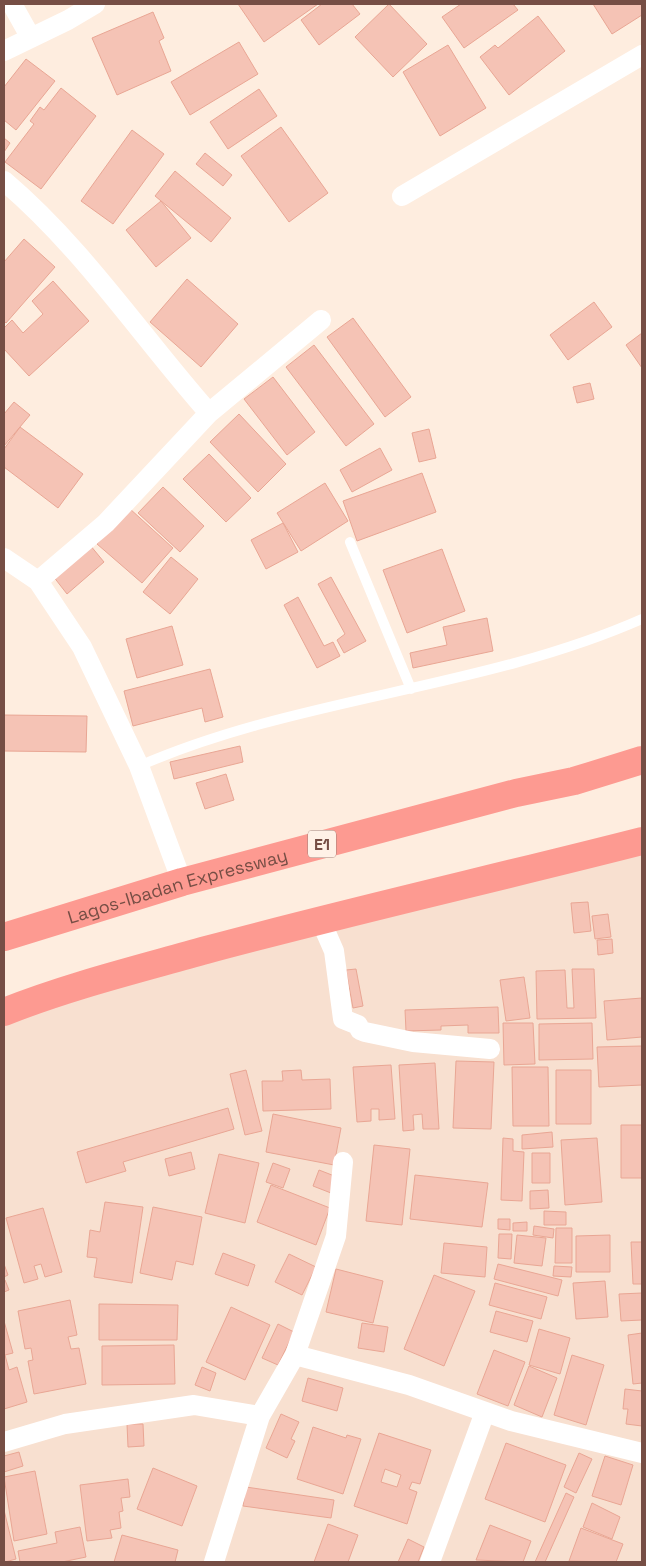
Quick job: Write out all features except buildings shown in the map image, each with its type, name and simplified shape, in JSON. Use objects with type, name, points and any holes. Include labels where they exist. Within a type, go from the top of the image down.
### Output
[{"type":"highway","name":"Lagos-Ibadan Expressway","points":[[4,937],[182,882],[516,793],[574,781],[642,760]]},
{"type":"highway","points":[[4,1012],[151,965],[320,920],[490,880],[642,841]]},
{"type":"street","points":[[12,4],[31,38]]},
{"type":"street","points":[[4,51],[95,4]]},
{"type":"street","points":[[402,196],[642,55]]},
{"type":"street","points":[[4,181],[27,201],[93,272],[209,413]]},
{"type":"street","points":[[38,581],[106,523],[209,413],[321,320]]},
{"type":"street","points":[[4,558],[38,581],[82,647],[139,766],[182,882]]},
{"type":"street","points":[[320,920],[334,951],[343,1019],[358,1025],[360,1030],[365,1032],[413,1042],[490,1049]]},
{"type":"street","points":[[214,1562],[260,1416],[295,1355],[336,1236],[343,1162]]},
{"type":"street","points":[[295,1355],[409,1385],[511,1421],[642,1454]]},
{"type":"street","points":[[4,1442],[65,1424],[194,1405],[260,1416]]},
{"type":"street","points":[[430,1562],[485,1412]]},
{"type":"lane","points":[[350,542],[411,689]]},
{"type":"lane","points":[[139,766],[216,736],[388,692],[411,689],[549,654],[642,620]]},
{"type":"shaded area","points":[[642,829],[642,1562],[4,1562],[4,1005]]}]
